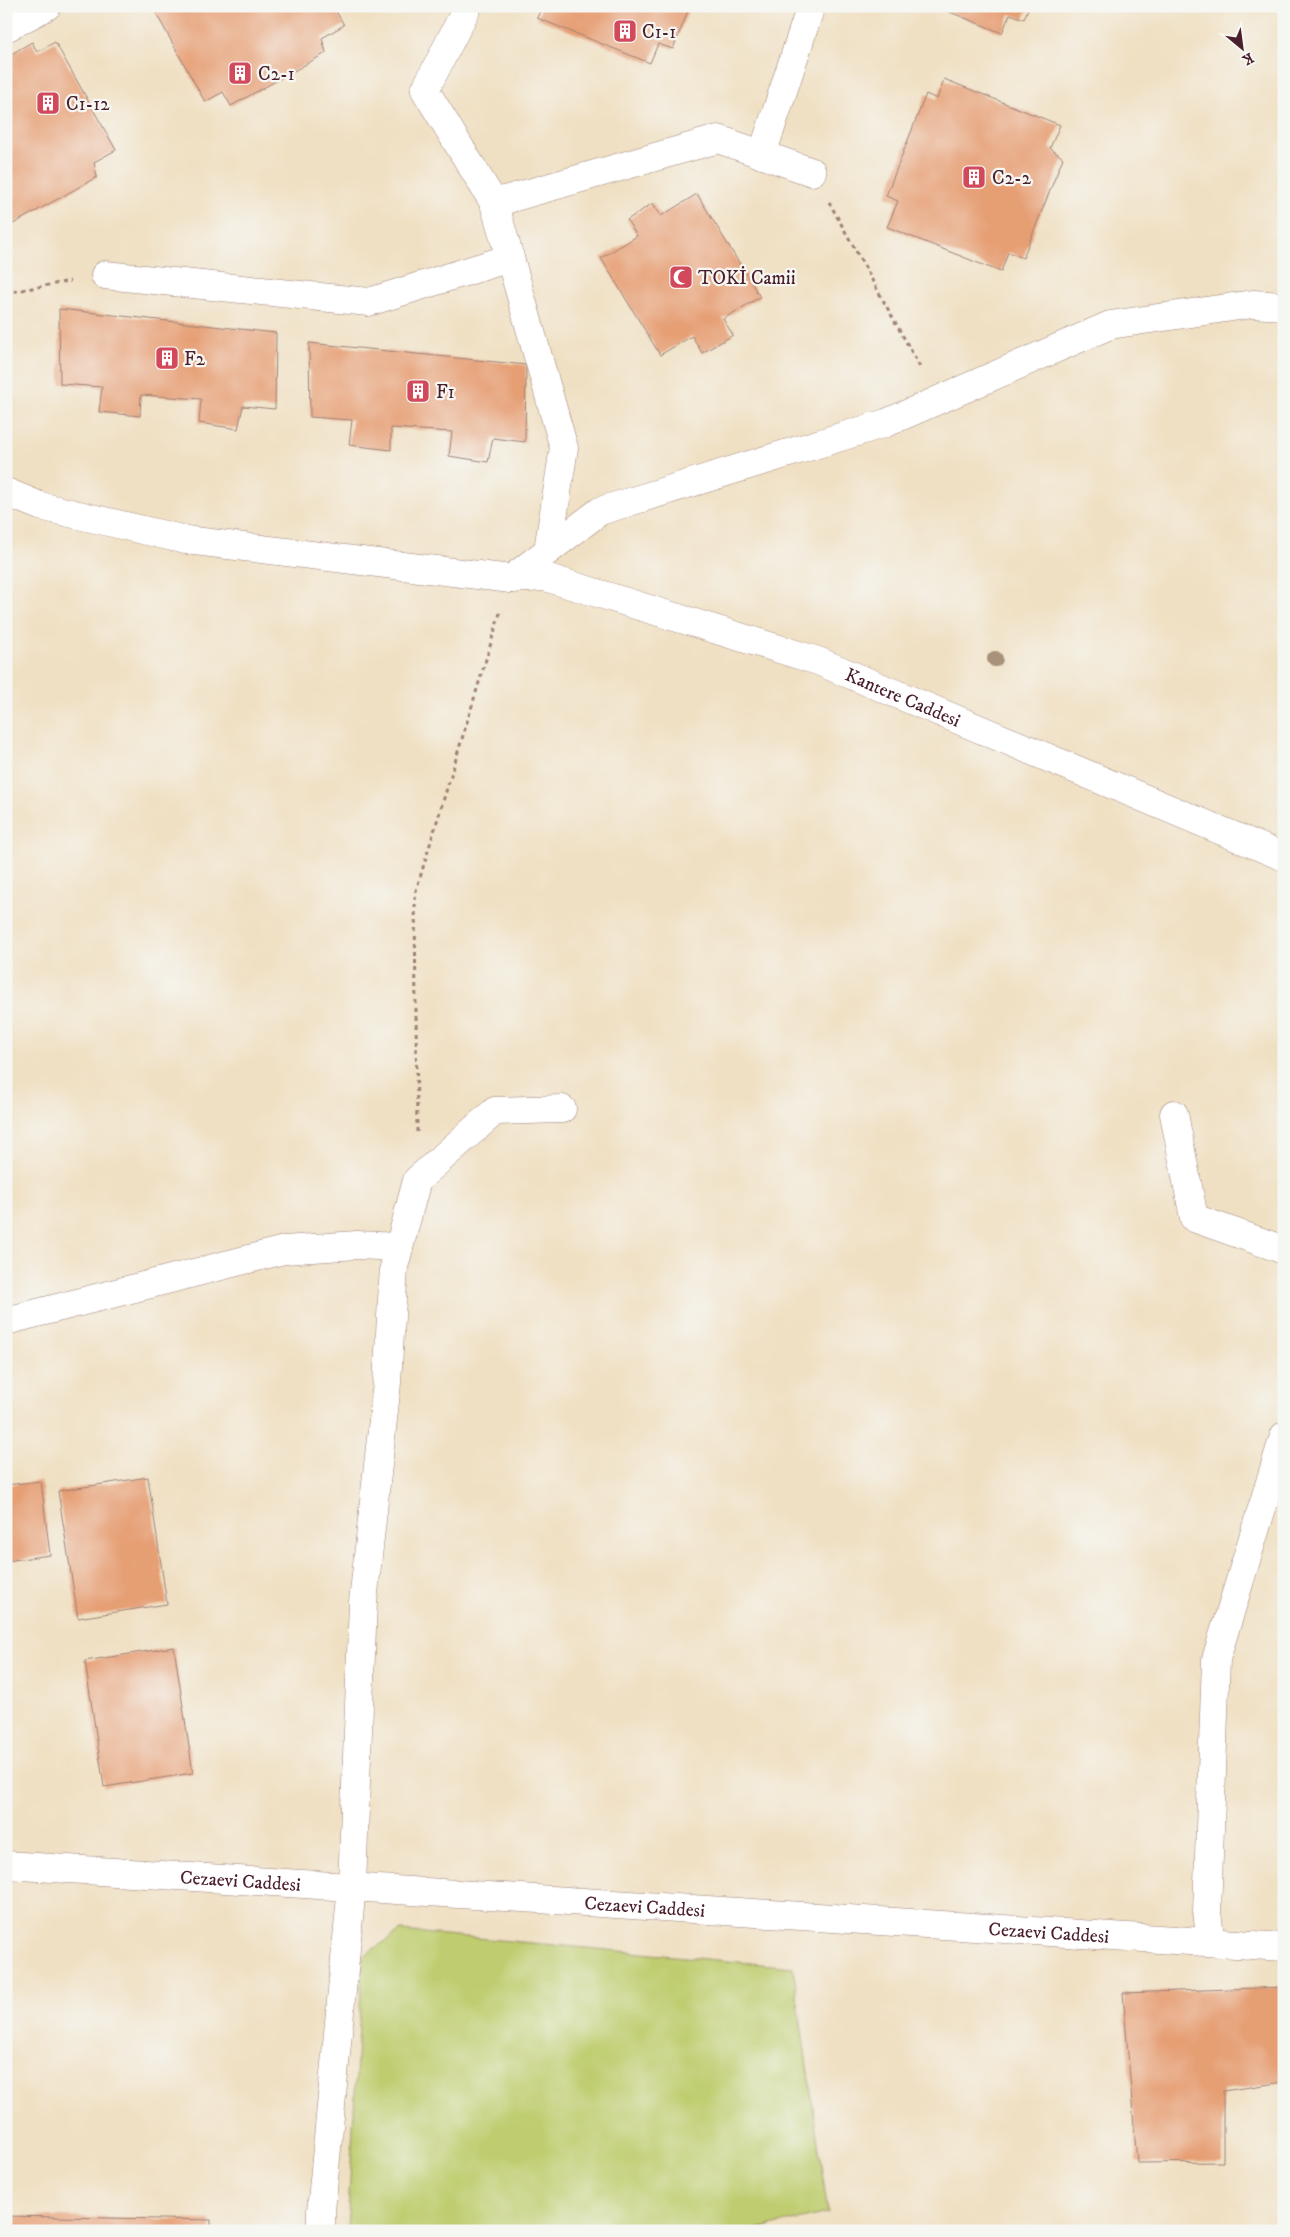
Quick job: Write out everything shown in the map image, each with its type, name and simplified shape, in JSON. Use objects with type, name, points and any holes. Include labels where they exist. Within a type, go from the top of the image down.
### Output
[{"type":"street","points":[[6,28],[47,6]]},
{"type":"street","points":[[468,6],[425,90],[494,202],[564,448],[548,550]]},
{"type":"street","points":[[762,155],[811,6]]},
{"type":"street","points":[[494,202],[718,139],[812,172]]},
{"type":"street","points":[[105,275],[369,302],[510,258]]},
{"type":"street","points":[[511,579],[600,511],[886,423],[1110,325],[1253,304],[1284,306]]},
{"type":"street","name":"Kantere Caddesi","points":[[6,492],[40,506],[186,540],[511,579],[545,577],[818,661],[1284,858]]},
{"type":"street","points":[[322,2231],[321,2211],[352,1886],[363,1602],[387,1383],[394,1267],[417,1180],[495,1111],[562,1109]]},
{"type":"street","points":[[1174,1114],[1194,1218],[1284,1250]]},
{"type":"street","points":[[6,1321],[284,1250],[356,1245],[399,1247]]},
{"type":"street","points":[[1211,1942],[1207,1912],[1216,1660],[1284,1436]]},
{"type":"street","name":"Cezaevi Caddesi","points":[[6,1865],[1284,1947]]},
{"type":"path","points":[[812,172],[939,400]]},
{"type":"path","points":[[6,293],[105,275]]},
{"type":"path","points":[[417,1180],[415,894],[511,579]]},
{"type":"green space","points":[[401,1931],[793,1967],[828,2213],[748,2231],[347,2231],[363,1956]]},
{"type":"building","name":"C2-1","points":[[152,6],[333,6],[344,25],[322,38],[326,53],[231,106],[223,92],[205,102]]},
{"type":"building","name":"C1-1","points":[[542,6],[690,6],[673,49],[658,44],[650,63],[537,18]]},
{"type":"building","points":[[935,6],[1029,6],[1024,19],[1010,14],[1002,33]]},
{"type":"building","name":"C1-12","points":[[32,42],[37,52],[55,42],[116,150],[94,162],[97,177],[6,228],[6,57]]},
{"type":"building","name":"C2-2","points":[[944,79],[1060,125],[1050,148],[1063,158],[1023,258],[1008,252],[1001,272],[887,227],[898,201],[886,196],[926,94],[937,99]]},
{"type":"building","name":"TOKİ Camii","points":[[697,194],[760,297],[723,319],[733,335],[702,353],[692,336],[660,355],[601,258],[637,236],[627,220],[653,203],[661,216]]},
{"type":"building","name":"F2","points":[[59,309],[276,333],[275,409],[243,406],[238,429],[199,423],[201,399],[141,395],[140,416],[99,412],[102,387],[60,384]]},
{"type":"building","name":"F1","points":[[309,343],[526,365],[525,442],[493,438],[488,462],[449,456],[452,432],[391,428],[391,450],[349,445],[352,420],[310,417]]},
{"type":"building","points":[[148,1477],[167,1604],[78,1618],[58,1491]]},
{"type":"building","points":[[41,1481],[50,1555],[6,1561],[6,1485]]},
{"type":"building","points":[[174,1647],[193,1773],[104,1787],[85,1661]]},
{"type":"building","points":[[1284,1987],[1284,2082],[1223,2091],[1223,2162],[1137,2163],[1123,1993]]},
{"type":"building","points":[[6,2216],[211,2220],[211,2231],[6,2231]]},
{"type":"place","name":"C1-1","points":[[625,31]]},
{"type":"place","name":"C2-1","points":[[240,73]]},
{"type":"place","name":"C1-12","points":[[48,103]]},
{"type":"place","name":"C2-2","points":[[974,177]]},
{"type":"place","name":"TOKİ Camii","points":[[681,277]]},
{"type":"place","name":"F2","points":[[167,358]]},
{"type":"place","name":"F1","points":[[418,391]]}]
